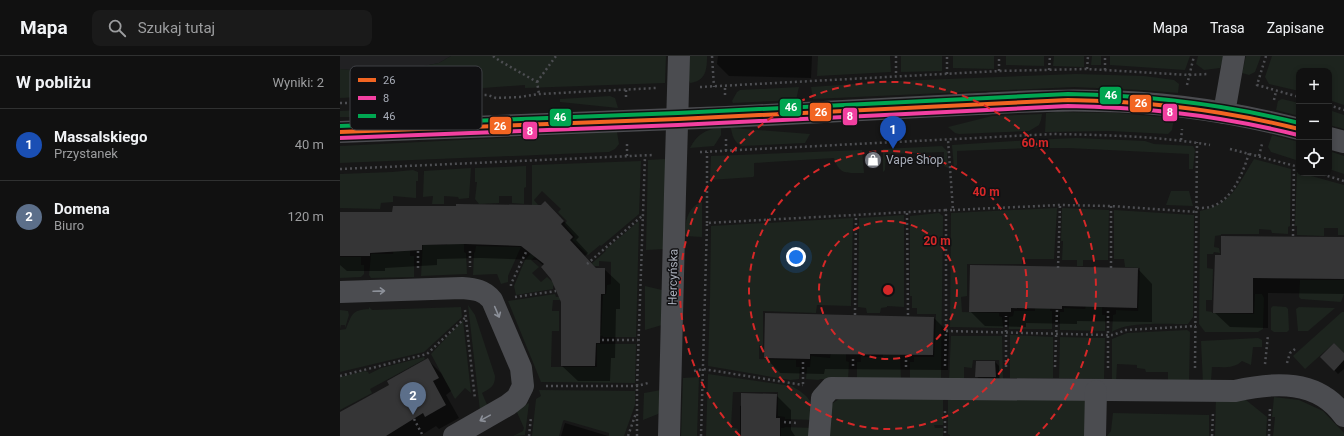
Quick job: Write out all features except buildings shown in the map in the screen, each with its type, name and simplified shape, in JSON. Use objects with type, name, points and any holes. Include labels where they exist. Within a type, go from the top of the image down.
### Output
[{"type":"street","name":"Hercyńska","points":[[669,436],[680,56]]},
{"type":"street","points":[[1224,113],[1234,56]]},
{"type":"street","points":[[482,126],[1072,100],[1128,102],[1224,113],[1296,128]]},
{"type":"street","points":[[340,132],[388,130]]},
{"type":"street","points":[[1332,139],[1344,142]]},
{"type":"street","points":[[340,292],[462,288],[481,290],[492,300],[521,368],[523,386],[517,398],[508,405],[454,436]]},
{"type":"street","points":[[819,436],[822,398],[831,388],[1235,391],[1271,385],[1302,387],[1315,392],[1330,401],[1344,416]]},
{"type":"street","points":[[1095,436],[1102,391]]},
{"type":"path","points":[[493,56],[500,62],[537,82]]},
{"type":"path","points":[[539,94],[537,82],[556,56]]},
{"type":"path","points":[[712,56],[714,87]]},
{"type":"path","points":[[896,56],[896,76]]},
{"type":"path","points":[[947,56],[947,74]]},
{"type":"path","points":[[999,56],[999,71]]},
{"type":"path","points":[[1049,70],[1050,56]]},
{"type":"path","points":[[1088,56],[1088,70]]},
{"type":"path","points":[[1105,56],[1105,70]]},
{"type":"path","points":[[1189,75],[1194,56]]},
{"type":"path","points":[[1266,56],[1257,85],[1296,96]]},
{"type":"path","points":[[699,87],[999,71],[1105,70],[1189,75],[1211,74]]},
{"type":"path","points":[[482,95],[488,95],[496,98],[520,97],[539,94],[657,88]]},
{"type":"path","points":[[340,103],[350,103]]},
{"type":"path","points":[[1332,106],[1344,110]]},
{"type":"path","points":[[694,153],[1053,134],[1197,142],[1210,145]]},
{"type":"path","points":[[948,140],[953,210]]},
{"type":"path","points":[[1195,372],[1197,142]]},
{"type":"path","points":[[1230,149],[1294,166],[1293,236]]},
{"type":"path","points":[[701,436],[708,152]]},
{"type":"path","points":[[707,223],[856,214],[1060,205],[1197,210],[1216,205],[1226,196],[1240,178],[1249,153]]},
{"type":"path","points":[[340,169],[658,155]]},
{"type":"path","points":[[637,436],[638,340],[645,156]]},
{"type":"path","points":[[1328,176],[1344,181]]},
{"type":"path","points":[[1058,268],[1060,205]]},
{"type":"path","points":[[1111,206],[1111,268]]},
{"type":"path","points":[[945,389],[946,210]]},
{"type":"path","points":[[907,212],[908,316]]},
{"type":"path","points":[[855,315],[856,214]]},
{"type":"path","points":[[587,264],[643,216]]},
{"type":"path","points":[[511,284],[527,250]]},
{"type":"path","points":[[462,288],[476,402]]},
{"type":"path","points":[[514,297],[556,291]]},
{"type":"path","points":[[1055,390],[1057,310]]},
{"type":"path","points":[[1102,391],[1108,335],[1108,310]]},
{"type":"path","points":[[340,376],[427,354],[466,316]]},
{"type":"path","points":[[1006,316],[1006,368]]},
{"type":"path","points":[[946,331],[1114,335],[1126,330],[1196,326]]},
{"type":"path","points":[[1267,349],[1268,335]]},
{"type":"path","points":[[602,340],[638,340]]},
{"type":"path","points":[[1290,353],[1294,349]]},
{"type":"path","points":[[803,362],[803,385]]},
{"type":"path","points":[[1269,436],[1271,385]]},
{"type":"path","points":[[628,436],[637,410]]},
{"type":"path","points":[[945,411],[945,436],[950,436]]},
{"type":"path","points":[[414,418],[423,436]]},
{"type":"shaded area","points":[[340,56],[451,56],[439,63],[424,66],[350,66],[350,70],[340,69]]},
{"type":"shaded area","points":[[451,56],[666,56],[665,83],[525,88],[525,85],[483,88],[482,91],[482,66],[424,66],[439,63]]},
{"type":"shaded area","points":[[689,56],[707,56],[707,65],[704,74],[699,80],[690,83],[689,81]]},
{"type":"shaded area","points":[[818,56],[890,56],[891,72],[817,76]]},
{"type":"shaded area","points":[[901,56],[942,56],[942,71],[901,72]]},
{"type":"shaded area","points":[[953,56],[994,56],[994,69],[953,68]]},
{"type":"shaded area","points":[[1006,56],[1044,56],[1044,66],[1006,65]]},
{"type":"shaded area","points":[[1054,56],[1084,56],[1084,67],[1053,66]]},
{"type":"shaded area","points":[[1092,56],[1101,56],[1101,65],[1091,65]]},
{"type":"shaded area","points":[[1110,56],[1190,56],[1185,70],[1110,65]]},
{"type":"shaded area","points":[[1198,56],[1224,56],[1220,68],[1204,70],[1196,64]]},
{"type":"shaded area","points":[[1246,56],[1261,56],[1255,72],[1249,75],[1242,73]]},
{"type":"shaded area","points":[[1272,56],[1344,56],[1344,105],[1332,101],[1332,68],[1296,68],[1296,90],[1269,84],[1265,77]]},
{"type":"shaded area","points":[[340,69],[350,70],[350,98],[340,98]]},
{"type":"shaded area","points":[[1076,74],[1144,76],[1174,80],[1179,84],[1178,93],[1074,87],[813,99],[811,87],[897,81]]},
{"type":"shaded area","points":[[799,87],[796,100],[733,103],[732,101],[737,92],[740,90]]},
{"type":"shaded area","points":[[610,96],[615,98],[618,108],[560,102],[560,99]]},
{"type":"shaded area","points":[[1282,99],[1296,102],[1296,115],[1276,110],[1278,101]]},
{"type":"shaded area","points":[[350,110],[350,117],[340,117],[340,111]]},
{"type":"shaded area","points":[[1332,111],[1344,115],[1344,129],[1332,126]]},
{"type":"shaded area","points":[[1046,113],[1117,113],[1174,118],[1172,130],[1168,134],[1110,131],[1045,132]]},
{"type":"shaded area","points":[[1042,114],[1039,125],[1029,131],[959,134],[955,133],[948,127],[992,116]]},
{"type":"shaded area","points":[[721,128],[721,135],[714,146],[690,148],[702,133]]},
{"type":"shaded area","points":[[731,128],[810,134],[805,143],[742,146],[735,141]]},
{"type":"shaded area","points":[[617,132],[619,144],[615,149],[609,152],[340,163],[340,146]]},
{"type":"shaded area","points":[[1272,135],[1296,141],[1296,160],[1271,152],[1268,147]]},
{"type":"shaded area","points":[[1077,138],[1145,141],[1154,144],[1193,146],[1195,150],[1193,169],[1189,169],[1189,154],[1068,148],[957,151],[957,165],[954,168],[952,145]]},
{"type":"shaded area","points":[[942,146],[947,151],[948,168],[944,166],[944,152],[886,154],[885,170],[883,172],[883,149]]},
{"type":"shaded area","points":[[862,150],[864,173],[844,172],[838,168],[834,158],[754,163],[753,177],[710,180],[711,156]]},
{"type":"shaded area","points":[[1332,152],[1344,156],[1344,174],[1332,170]]},
{"type":"shaded area","points":[[666,159],[664,249],[646,250],[648,160]]},
{"type":"shaded area","points":[[1254,159],[1291,169],[1290,226],[1288,227],[1288,234],[1272,233],[1271,230],[1259,229],[1259,234],[1221,234],[1215,236],[1214,247],[1219,248],[1220,253],[1214,252],[1213,254],[1207,254],[1207,268],[1213,269],[1212,300],[1206,300],[1206,311],[1212,313],[1254,314],[1255,294],[1262,294],[1264,298],[1263,329],[1258,332],[1205,332],[1199,324],[1200,211],[1211,208],[1227,198],[1239,185]]},
{"type":"shaded area","points":[[641,161],[639,214],[588,255],[572,240],[575,237],[564,224],[567,221],[558,212],[561,209],[542,191],[534,200],[538,205],[532,210],[532,165]]},
{"type":"shaded area","points":[[526,166],[524,204],[512,203],[512,196],[499,196],[499,203],[479,204],[475,199],[477,182],[475,182],[475,168]]},
{"type":"shaded area","points":[[471,168],[469,198],[459,199],[458,197],[444,196],[444,204],[432,204],[433,196],[423,197],[424,171]]},
{"type":"shaded area","points":[[413,170],[418,172],[418,181],[416,181],[416,198],[393,196],[393,202],[381,203],[380,209],[340,208],[340,174]]},
{"type":"shaded area","points":[[1297,176],[1311,176],[1344,185],[1344,235],[1338,235],[1338,228],[1324,228],[1324,236],[1297,235],[1297,226],[1295,226]]},
{"type":"shaded area","points":[[1171,191],[1189,191],[1193,206],[1166,205]]},
{"type":"shaded area","points":[[702,202],[702,237],[685,236],[686,220],[690,211],[697,204]]},
{"type":"shaded area","points":[[1057,208],[1054,259],[1022,259],[1022,264],[967,264],[967,296],[961,297],[962,312],[999,313],[999,316],[1002,317],[1003,328],[950,327],[951,213]]},
{"type":"shaded area","points":[[1062,208],[1109,210],[1108,260],[1083,260],[1083,266],[1077,266],[1077,260],[1062,260]]},
{"type":"shaded area","points":[[1114,210],[1194,215],[1193,317],[1188,324],[1127,326],[1112,332],[1113,315],[1116,314],[1116,310],[1138,311],[1140,268],[1125,267],[1124,259],[1114,259]]},
{"type":"shaded area","points":[[939,213],[943,216],[941,380],[910,381],[910,362],[914,362],[914,357],[934,357],[936,314],[917,314],[917,308],[912,308],[912,296],[910,296],[910,216]]},
{"type":"shaded area","points":[[904,215],[904,307],[887,306],[881,308],[880,313],[867,313],[866,308],[858,307],[859,218]]},
{"type":"shaded area","points":[[853,218],[851,306],[817,305],[816,313],[763,311],[763,346],[759,345],[759,359],[796,360],[796,367],[800,367],[799,379],[790,380],[708,366],[711,226]]},
{"type":"shaded area","points":[[639,221],[636,337],[603,337],[597,335],[601,334],[603,295],[606,294],[607,285],[611,284],[611,262],[599,261],[599,266],[590,265]]},
{"type":"shaded area","points":[[464,241],[467,274],[421,276],[423,242],[426,245],[447,245],[448,242]]},
{"type":"shaded area","points":[[394,242],[410,242],[410,256],[414,256],[414,277],[371,278],[369,275],[371,254],[393,254]]},
{"type":"shaded area","points":[[476,246],[521,247],[508,276],[508,282],[501,284],[497,274],[473,275],[474,253]]},
{"type":"shaded area","points":[[532,252],[536,256],[531,260],[539,267],[532,273],[541,282],[547,277],[556,285],[553,286],[553,289],[516,295],[514,286],[525,260]]},
{"type":"shaded area","points":[[340,257],[361,257],[361,265],[364,265],[364,274],[361,277],[340,278]]},
{"type":"shaded area","points":[[1300,280],[1344,280],[1344,294],[1341,302],[1301,299],[1299,297]]},
{"type":"shaded area","points":[[645,286],[662,290],[662,325],[645,330]]},
{"type":"shaded area","points":[[555,294],[556,297],[560,297],[560,300],[553,300],[552,311],[559,311],[559,331],[552,331],[551,367],[597,367],[597,344],[636,344],[635,383],[541,382],[508,301]]},
{"type":"shaded area","points":[[468,305],[475,315],[495,376],[492,386],[482,393],[488,407],[480,411]]},
{"type":"shaded area","points":[[1086,305],[1102,306],[1102,315],[1105,315],[1105,331],[1060,330],[1060,312],[1064,312],[1064,308],[1085,309]]},
{"type":"shaded area","points":[[1035,306],[1050,306],[1050,311],[1052,311],[1052,329],[1009,329],[1009,317],[1013,316],[1014,311],[1035,311]]},
{"type":"shaded area","points":[[1273,306],[1286,307],[1288,309],[1289,330],[1287,332],[1274,332],[1271,330],[1271,308]]},
{"type":"shaded area","points":[[369,307],[372,310],[461,307],[462,317],[424,352],[340,372],[340,330],[346,329],[353,314],[359,310],[369,309]]},
{"type":"shaded area","points":[[1299,307],[1335,308],[1308,331],[1298,331],[1296,309]]},
{"type":"shaded area","points":[[340,310],[348,311],[349,315],[345,328],[345,325],[341,325],[340,329]]},
{"type":"shaded area","points":[[1342,312],[1344,312],[1344,353],[1334,343],[1305,369],[1293,356]]},
{"type":"shaded area","points":[[463,320],[471,393],[465,388],[455,399],[431,354]]},
{"type":"shaded area","points":[[1187,330],[1190,332],[1189,383],[1168,383],[1168,372],[1146,372],[1145,369],[1137,368],[1137,365],[1117,364],[1116,383],[1112,384],[1112,339],[1127,333]]},
{"type":"shaded area","points":[[1010,335],[1053,337],[1053,378],[1010,378]]},
{"type":"shaded area","points":[[951,336],[1002,336],[1003,379],[1000,378],[999,360],[973,360],[972,368],[964,367],[964,382],[949,381]]},
{"type":"shaded area","points":[[1060,337],[1105,338],[1104,379],[1059,378]]},
{"type":"shaded area","points":[[1258,338],[1262,340],[1262,347],[1253,347],[1251,365],[1242,361],[1239,364],[1232,366],[1212,367],[1211,381],[1203,384],[1201,341]]},
{"type":"shaded area","points":[[831,352],[846,352],[846,361],[849,362],[848,380],[806,379],[807,367],[810,367],[811,356],[830,358]]},
{"type":"shaded area","points":[[883,353],[900,353],[901,380],[857,380],[857,362],[861,362],[861,356],[883,357]]},
{"type":"shaded area","points":[[424,357],[425,359],[370,389],[372,393],[340,410],[340,377],[365,371],[369,374],[381,368]]},
{"type":"shaded area","points":[[708,374],[792,386],[807,396],[811,403],[814,420],[785,419],[785,417],[778,416],[778,392],[733,392],[731,427],[738,429],[737,436],[706,436]]},
{"type":"shaded area","points":[[699,377],[697,436],[681,436],[683,378]]},
{"type":"shaded area","points":[[539,390],[635,391],[635,405],[624,436],[609,436],[609,433],[564,420],[559,436],[532,436],[536,399],[541,396]]},
{"type":"shaded area","points":[[661,390],[661,411],[658,414],[643,420],[644,393]]},
{"type":"shaded area","points":[[1216,396],[1241,396],[1267,417],[1266,436],[1215,436]]},
{"type":"shaded area","points":[[1274,397],[1299,400],[1323,411],[1344,433],[1344,436],[1273,436],[1275,417],[1272,417]]},
{"type":"shaded area","points":[[943,398],[943,425],[934,425],[935,428],[943,428],[943,436],[829,436],[831,407],[833,403],[839,399]]},
{"type":"shaded area","points":[[948,399],[1086,400],[1090,436],[950,436],[948,434]]},
{"type":"shaded area","points":[[529,403],[525,435],[513,436],[523,431],[524,428],[516,410]]},
{"type":"shaded area","points":[[1113,413],[1209,415],[1209,436],[1107,436],[1111,431]]},
{"type":"shaded area","points":[[781,428],[814,428],[813,436],[781,436]]},
{"type":"transit line","name":"46","points":[[482,121],[678,113],[1068,94],[1126,96],[1184,102],[1270,116],[1296,122]]},
{"type":"transit line","name":"26","points":[[482,127],[678,119],[1068,100],[1127,102],[1185,108],[1270,122],[1296,128]]},
{"type":"transit line","name":"8","points":[[340,138],[678,125],[1068,106],[1126,108],[1184,114],[1269,128],[1296,135]]},
{"type":"transit line","name":"46","points":[[340,126],[350,126]]},
{"type":"transit line","name":"26","points":[[340,132],[392,130]]},
{"type":"place","name":"Massalskiego","points":[[893,149]]},
{"type":"place","name":"Vape Shop","points":[[873,160]]},
{"type":"place","name":"Domena","points":[[413,415]]}]
